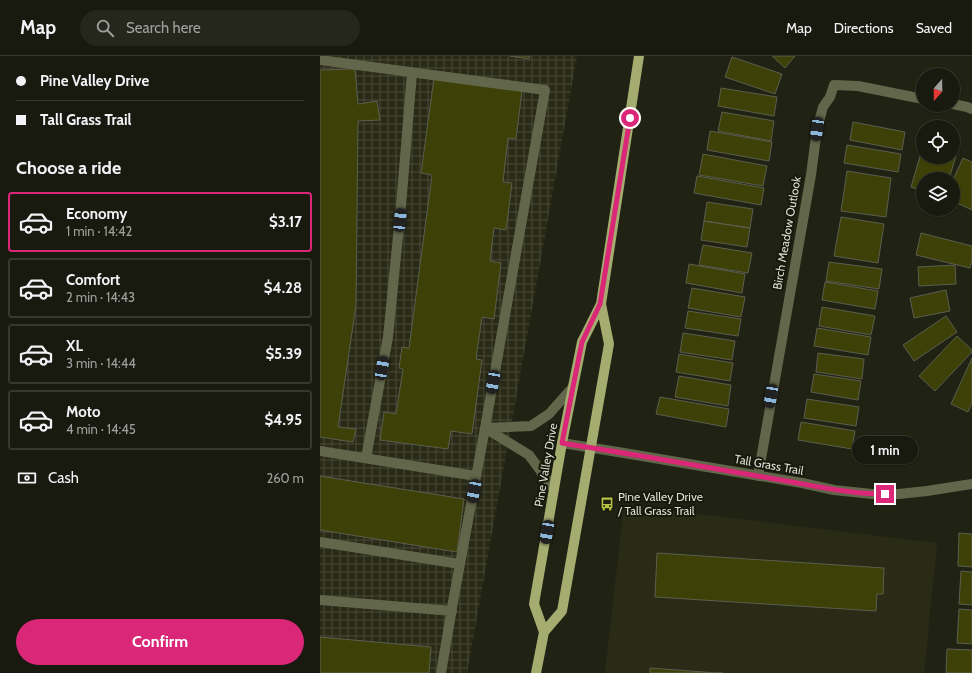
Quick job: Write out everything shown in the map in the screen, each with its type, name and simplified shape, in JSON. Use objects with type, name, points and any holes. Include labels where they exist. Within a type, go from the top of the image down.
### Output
[{"type":"main road","name":"Pine Valley Drive","points":[[544,632],[534,604],[562,443],[582,342],[600,304],[639,56]]},
{"type":"main road","name":"Pine Valley Drive","points":[[536,673],[544,632],[562,611],[591,448],[609,344],[600,304]]},
{"type":"street","points":[[320,60],[545,90],[441,673]]},
{"type":"street","points":[[366,458],[388,337],[412,73]]},
{"type":"street","name":"Birch Meadow Outlook","points":[[758,476],[811,174],[817,129],[823,107],[830,97],[834,85],[858,86],[916,98]]},
{"type":"street","points":[[960,106],[972,109]]},
{"type":"street","points":[[485,428],[531,426],[549,414],[573,387]]},
{"type":"street","points":[[485,428],[529,455],[554,489]]},
{"type":"street","name":"Tall Grass Trail","points":[[562,443],[802,483],[834,490],[872,494],[899,494],[972,484]]},
{"type":"street","points":[[320,451],[476,476]]},
{"type":"street","points":[[320,542],[460,564]]},
{"type":"street","points":[[320,600],[452,611]]},
{"type":"shaded area","points":[[320,56],[577,56],[467,673],[320,673]]},
{"type":"shaded area","points":[[624,505],[937,543],[924,673],[605,673]]},
{"type":"building","points":[[510,56],[530,56],[529,59]]},
{"type":"building","points":[[772,56],[795,56],[785,68]]},
{"type":"building","points":[[732,57],[782,74],[775,94],[725,77]]},
{"type":"building","points":[[355,69],[358,104],[377,101],[380,120],[358,121],[356,305],[338,427],[356,429],[353,442],[320,437],[320,70]]},
{"type":"building","points":[[434,78],[522,91],[516,139],[508,138],[503,182],[512,183],[506,230],[494,228],[490,261],[501,263],[494,319],[482,317],[476,359],[482,360],[472,434],[451,431],[448,449],[380,440],[384,412],[396,414],[403,369],[399,368],[402,347],[409,348],[432,175],[421,173]]},
{"type":"building","points":[[721,88],[777,97],[774,116],[718,106]]},
{"type":"building","points":[[722,112],[774,121],[771,141],[718,131]]},
{"type":"building","points":[[853,122],[905,132],[902,150],[850,140]]},
{"type":"building","points":[[710,131],[772,142],[769,161],[707,150]]},
{"type":"building","points":[[847,145],[901,154],[898,172],[844,163]]},
{"type":"building","points":[[703,154],[767,166],[763,186],[699,175]]},
{"type":"building","points":[[963,158],[972,162],[972,210],[960,204],[960,172],[957,172]]},
{"type":"building","points":[[918,164],[954,164],[951,172],[916,172],[916,189],[911,187]]},
{"type":"building","points":[[847,171],[891,178],[886,217],[841,211]]},
{"type":"building","points":[[697,176],[764,188],[761,205],[694,193]]},
{"type":"building","points":[[707,202],[753,209],[750,228],[704,221]]},
{"type":"building","points":[[841,217],[884,224],[878,263],[834,256]]},
{"type":"building","points":[[704,221],[750,228],[747,247],[701,240]]},
{"type":"building","points":[[921,233],[972,246],[972,260],[970,268],[916,255]]},
{"type":"building","points":[[703,245],[752,253],[748,273],[699,265]]},
{"type":"building","points":[[829,262],[882,269],[879,289],[826,281]]},
{"type":"building","points":[[689,264],[745,274],[742,293],[686,283]]},
{"type":"building","points":[[955,265],[956,284],[919,286],[918,267]]},
{"type":"building","points":[[825,282],[878,291],[875,309],[822,300]]},
{"type":"building","points":[[692,288],[745,297],[741,317],[688,308]]},
{"type":"building","points":[[946,290],[950,311],[914,318],[910,298]]},
{"type":"building","points":[[822,307],[875,316],[871,335],[819,326]]},
{"type":"building","points":[[688,311],[741,319],[738,336],[685,328]]},
{"type":"building","points":[[946,316],[957,332],[914,361],[903,345]]},
{"type":"building","points":[[817,328],[871,337],[868,355],[814,346]]},
{"type":"building","points":[[683,333],[735,341],[732,360],[680,352]]},
{"type":"building","points":[[957,336],[972,350],[972,352],[935,391],[919,376]]},
{"type":"building","points":[[818,353],[864,359],[862,379],[816,372]]},
{"type":"building","points":[[679,354],[733,363],[730,381],[676,372]]},
{"type":"building","points":[[972,358],[972,403],[968,412],[951,404]]},
{"type":"building","points":[[814,374],[861,381],[858,400],[811,392]]},
{"type":"building","points":[[679,376],[731,385],[728,406],[675,397]]},
{"type":"building","points":[[660,397],[729,409],[726,427],[656,414]]},
{"type":"building","points":[[807,399],[859,407],[856,426],[804,418]]},
{"type":"building","points":[[801,422],[855,431],[852,449],[798,440]]},
{"type":"building","points":[[320,476],[464,499],[457,552],[320,530]]},
{"type":"building","points":[[959,533],[972,534],[972,567],[958,566]]},
{"type":"building","points":[[657,553],[884,568],[883,594],[877,594],[876,611],[655,597]]},
{"type":"building","points":[[961,571],[972,572],[972,605],[959,604]]},
{"type":"building","points":[[959,609],[972,610],[972,644],[957,643]]},
{"type":"building","points":[[320,637],[431,647],[429,673],[320,673]]},
{"type":"building","points":[[947,649],[972,650],[972,673],[946,673]]},
{"type":"building","points":[[650,668],[717,673],[650,673]]},
{"type":"place","name":"Pine Valley Drive / Tall Grass Trail","points":[[607,504]]},
{"type":"route","points":[[630,118],[600,304],[582,342],[562,443],[802,483],[834,490],[885,494]]}]
